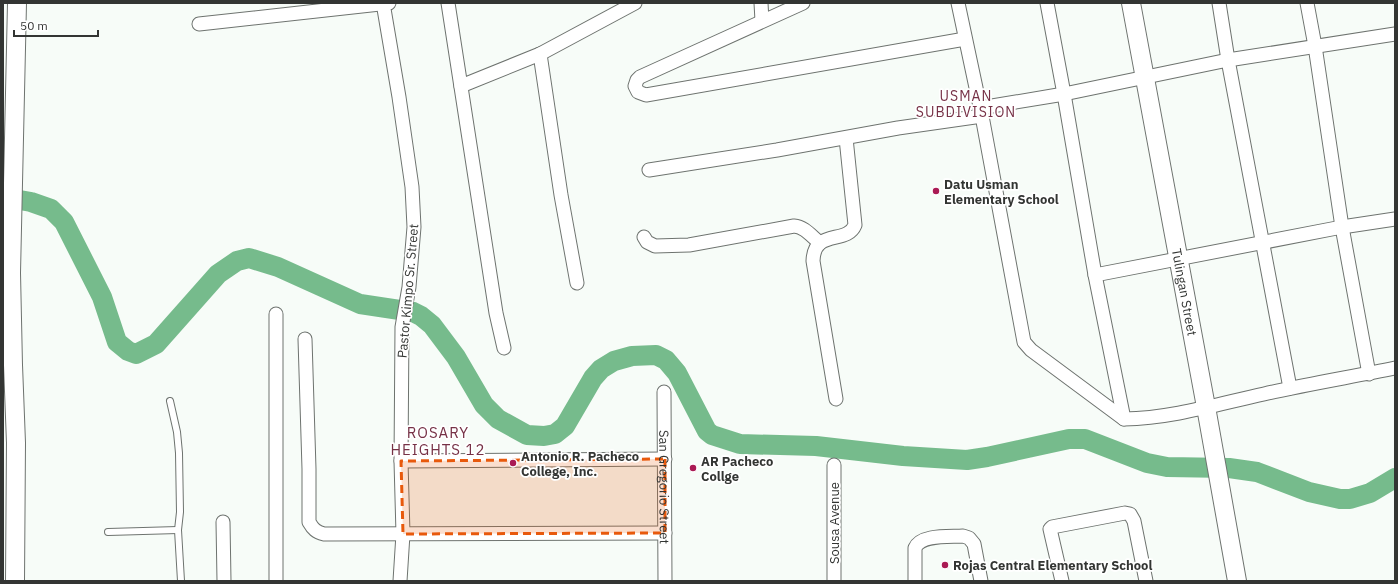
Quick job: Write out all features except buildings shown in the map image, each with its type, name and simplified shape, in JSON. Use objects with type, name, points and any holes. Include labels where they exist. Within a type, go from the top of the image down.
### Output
[{"type":"street","points":[[15,581],[16,450],[13,365],[7,273],[13,216],[17,3]]},
{"type":"street","points":[[200,24],[385,3]]},
{"type":"street","name":"Pastor Kimpo Sr. Street","points":[[385,3],[412,187],[414,227],[409,287],[402,327],[401,461],[403,534],[400,581]]},
{"type":"street","points":[[448,3],[496,313],[504,348]]},
{"type":"street","points":[[461,86],[540,54],[635,3]]},
{"type":"street","points":[[761,3],[762,21]]},
{"type":"street","points":[[803,3],[640,77],[635,86],[638,92],[646,95],[965,39]]},
{"type":"street","points":[[958,3],[981,112],[1024,342],[1036,355],[1124,419],[1143,419],[1174,414],[1290,388],[1395,368]]},
{"type":"street","points":[[1046,3],[1064,94],[1095,275],[1124,419]]},
{"type":"street","name":"Tulingan Street","points":[[1131,3],[1215,454],[1237,581]]},
{"type":"street","points":[[1219,3],[1261,243],[1290,388]]},
{"type":"street","points":[[1307,3],[1315,46],[1342,227],[1369,374]]},
{"type":"street","points":[[649,170],[846,138],[981,112],[1228,60],[1395,34]]},
{"type":"street","points":[[540,54],[561,195],[577,283]]},
{"type":"street","points":[[836,399],[813,261],[813,252],[820,243],[851,232],[855,225],[846,138]]},
{"type":"street","points":[[1095,275],[1342,227],[1395,219]]},
{"type":"street","points":[[644,237],[647,242],[655,246],[689,245],[794,226],[805,229],[820,243]]},
{"type":"street","points":[[276,314],[276,581]]},
{"type":"street","points":[[305,340],[309,522],[313,529],[318,532],[324,534],[665,533]]},
{"type":"street","name":"San Gregorio Street","points":[[664,392],[665,581]]},
{"type":"street","points":[[401,461],[665,459]]},
{"type":"street","name":"Sousa Avenue","points":[[834,465],[834,581]]},
{"type":"street","points":[[1062,581],[1050,530],[1052,527],[1125,513],[1130,514],[1134,521],[1146,581]]},
{"type":"street","points":[[224,522],[224,581]]},
{"type":"street","points":[[915,581],[916,544],[927,538],[963,536],[969,538],[974,544],[981,581]]},
{"type":"lane","points":[[170,401],[178,432],[180,512],[178,530],[181,581]]},
{"type":"lane","points":[[108,532],[178,530]]},
{"type":"highlighted area","points":[[665,459],[665,533],[403,534],[401,461]]},
{"type":"waterway","points":[[3,197],[31,202],[51,209],[64,222],[102,297],[117,342],[128,351],[136,354],[156,344],[218,274],[237,261],[249,258],[278,267],[360,304],[413,312],[421,316],[432,325],[456,357],[484,405],[498,419],[527,435],[544,436],[555,434],[565,426],[593,378],[601,369],[614,361],[632,356],[656,355],[666,360],[677,373],[707,431],[712,435],[740,444],[816,446],[903,456],[967,460],[1069,439],[1085,439],[1147,463],[1167,467],[1229,468],[1257,472],[1309,492],[1340,499],[1350,499],[1370,493],[1395,478]]},
{"type":"place","name":"Datu Usman Elementary School","points":[[936,191]]},
{"type":"place","name":"Antonio R. Pacheco College, Inc.","points":[[513,463]]},
{"type":"place","name":"AR Pacheco Collge","points":[[693,468]]},
{"type":"place","name":"Rojas Central Elementary School","points":[[945,565]]},
{"type":"district","name":"USMAN SUBDIVISION","points":[[966,104]]},
{"type":"district","name":"ROSARY HEIGHTS 12","points":[[438,440]]}]
